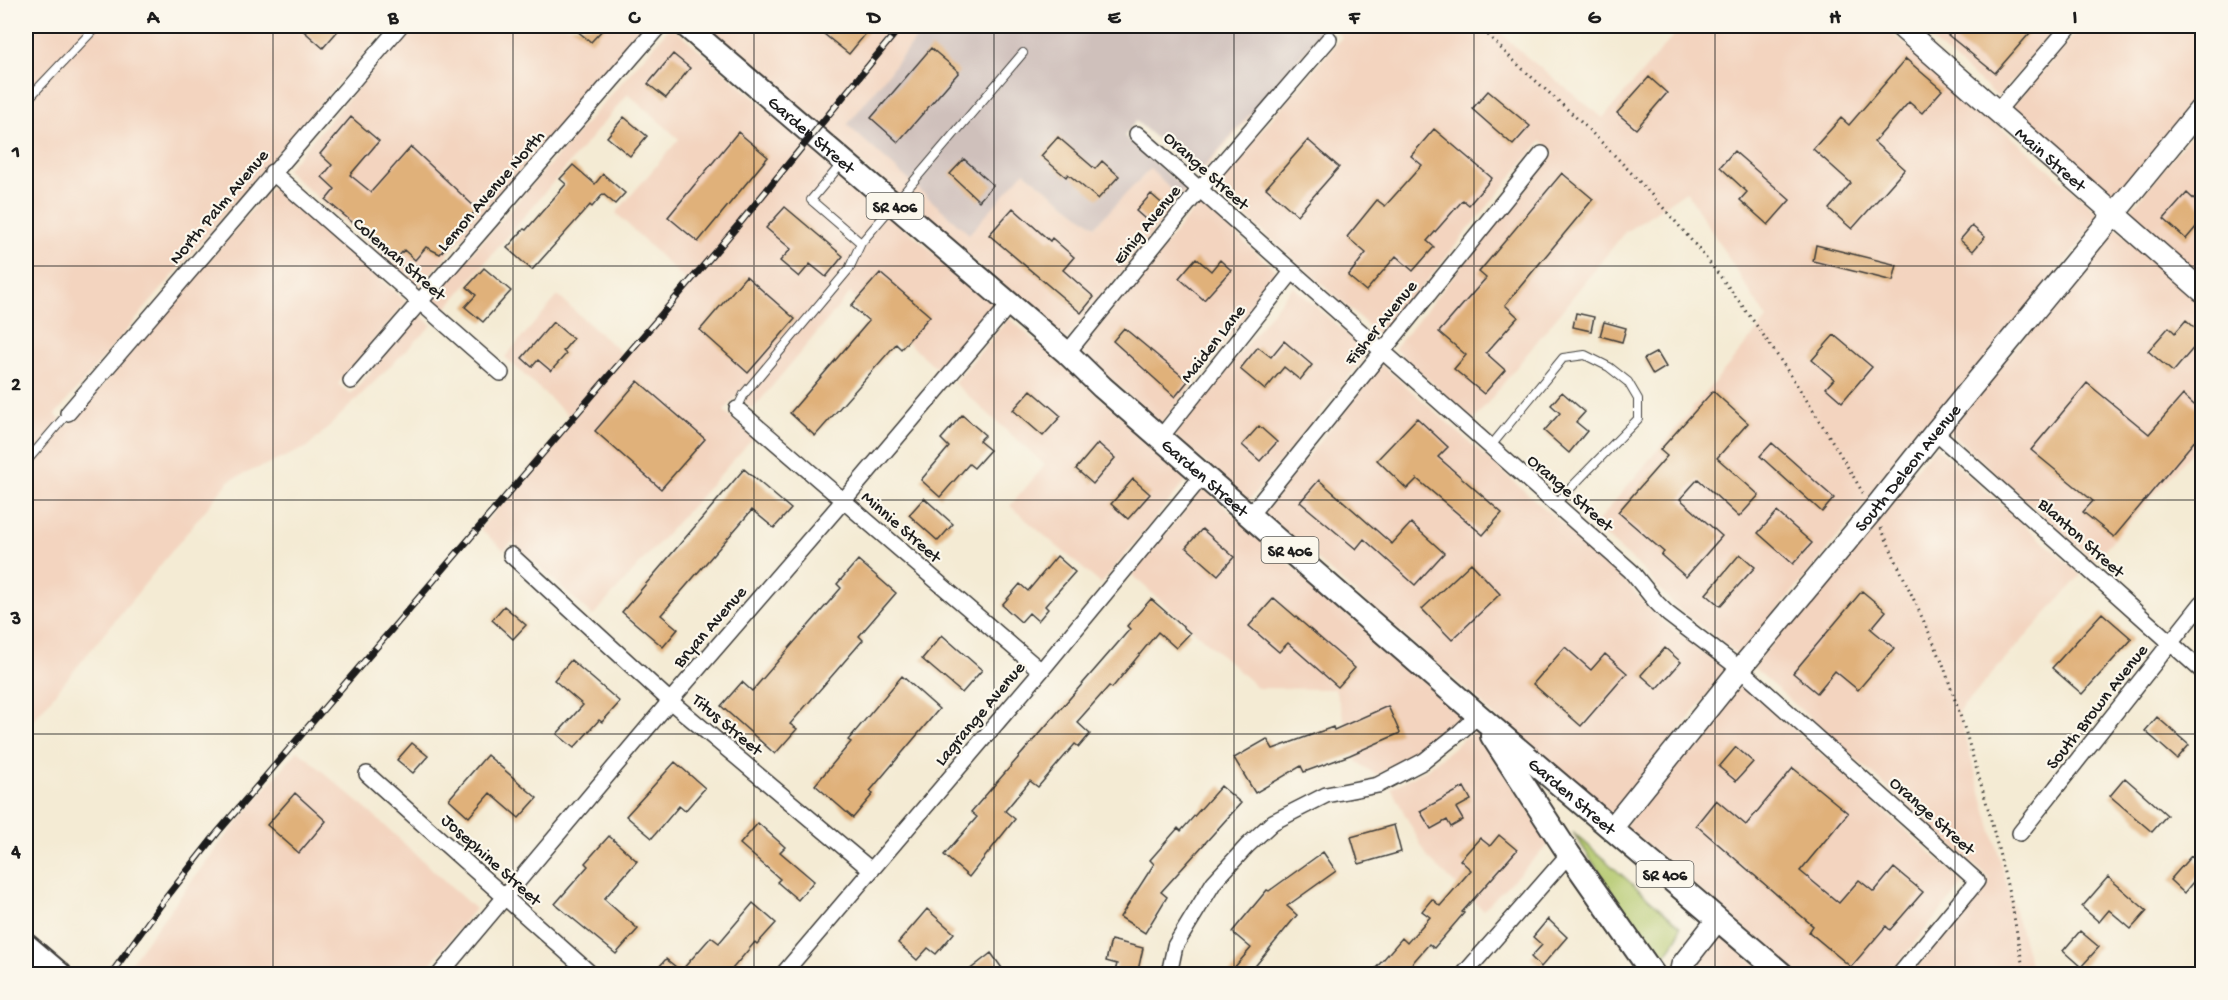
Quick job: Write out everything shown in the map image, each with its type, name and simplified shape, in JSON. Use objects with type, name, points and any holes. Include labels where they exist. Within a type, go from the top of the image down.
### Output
[{"type":"main road","name":"Garden Street","points":[[686,26],[1066,353],[1478,715],[1782,975]]},
{"type":"main road","points":[[1478,715],[1569,854],[1653,975]]},
{"type":"main road","points":[[26,945],[60,975]]},
{"type":"street","name":"North Palm Avenue","points":[[68,413],[400,26]]},
{"type":"street","name":"Lemon Avenue North","points":[[351,381],[659,26]]},
{"type":"street","name":"Main Street","points":[[1900,26],[2202,291]]},
{"type":"street","points":[[1998,110],[2070,26]]},
{"type":"street","name":"Einig Avenue","points":[[1066,353],[1200,189],[1329,39]]},
{"type":"street","name":"South Deleon Avenue","points":[[1612,828],[2202,107]]},
{"type":"street","name":"Orange Street","points":[[1137,134],[1631,571],[1668,614],[1740,669],[1977,881],[1900,975]]},
{"type":"street","name":"Fisher Avenue","points":[[1250,515],[1542,154]]},
{"type":"street","name":"Coleman Street","points":[[273,172],[501,373]]},
{"type":"street","name":"Maiden Lane","points":[[1161,437],[1292,272]]},
{"type":"street","name":"Bryan Avenue","points":[[440,975],[1009,304]]},
{"type":"street","name":"Minnie Street","points":[[737,409],[1041,671]]},
{"type":"street","name":"Blanton Street","points":[[1935,432],[2202,671]]},
{"type":"street","name":"Lagrange Avenue","points":[[783,975],[1041,671],[1203,475]]},
{"type":"street","name":"Titus Street","points":[[511,555],[670,701],[871,870]]},
{"type":"street","name":"South Brown Avenue","points":[[2020,833],[2202,603]]},
{"type":"street","points":[[1169,975],[1175,946],[1214,882],[1246,846],[1273,822],[1326,795],[1378,785],[1424,761],[1478,715]]},
{"type":"street","name":"Josephine Street","points":[[367,774],[591,975]]},
{"type":"street","points":[[1464,975],[1569,854]]},
{"type":"street","points":[[1680,975],[1682,964],[1718,919]]},
{"type":"lane","points":[[26,101],[97,26]]},
{"type":"lane","points":[[737,409],[744,394],[849,269],[861,243],[1023,53]]},
{"type":"lane","points":[[843,161],[811,200],[861,243]]},
{"type":"lane","points":[[1490,447],[1563,358],[1585,355],[1609,367],[1628,382],[1638,399],[1638,419],[1555,504]]},
{"type":"lane","points":[[26,462],[68,413]]},
{"type":"path","points":[[1480,26],[1499,48],[1595,136],[1660,204],[1722,279],[1755,322],[1812,407],[1867,499]]},
{"type":"path","points":[[1881,529],[1942,662],[1988,808],[2012,904],[2024,975]]},
{"type":"shaded area","points":[[41,26],[388,26],[55,415],[68,426],[273,185],[406,302],[338,384],[351,394],[419,314],[432,325],[308,447],[230,480],[26,729],[26,36]]},
{"type":"shaded area","points":[[412,26],[648,26],[419,287],[286,170]]},
{"type":"shaded area","points":[[671,26],[996,306],[941,372],[850,293],[753,409],[737,396],[724,411],[754,437],[593,616],[512,542],[504,550],[480,529],[572,419],[505,357],[558,296],[625,356],[687,282],[616,213],[679,139],[628,94],[445,310],[432,299]]},
{"type":"shaded area","points":[[701,26],[926,26],[847,125],[1024,172],[1095,226],[1150,168],[1177,197],[1185,189],[1187,191],[1066,340]]},
{"type":"shaded area","points":[[926,26],[1327,26],[1198,174],[1136,121],[1124,136],[1185,189],[1178,197],[1150,169],[1095,226],[1024,172],[969,234],[847,125]]},
{"type":"shaded area","points":[[1329,26],[1200,175],[1198,174]]},
{"type":"shaded area","points":[[1329,26],[1408,26],[1420,35],[1429,26],[1494,26],[1522,53],[1603,118],[1682,26],[1884,26],[2103,216],[1740,656],[1675,606],[1637,564],[1594,526],[1767,319],[1686,191],[1624,233],[1474,420],[1394,349],[1555,152],[1541,141],[1381,337],[1213,187],[1342,37]]},
{"type":"shaded area","points":[[1915,26],[2059,26],[1998,97]]},
{"type":"shaded area","points":[[2082,26],[2202,26],[2202,93],[2116,200],[2011,108]]},
{"type":"shaded area","points":[[2202,121],[2202,278],[2129,212]]},
{"type":"shaded area","points":[[1200,202],[1280,274],[1161,424],[1079,351]]},
{"type":"shaded area","points":[[2116,228],[2202,304],[2202,441],[2094,561],[1947,430]]},
{"type":"shaded area","points":[[1293,286],[1368,353],[1249,501],[1174,435]]},
{"type":"shaded area","points":[[1009,318],[1190,476],[1101,584],[1010,506],[1045,465],[954,383]]},
{"type":"shaded area","points":[[1381,364],[1623,578],[1662,621],[1727,671],[1612,815],[1485,708],[1481,702],[1263,513]]},
{"type":"shaded area","points":[[1935,446],[2081,575],[1958,712],[2030,964],[2043,974],[1911,974],[1990,879],[1753,667]]},
{"type":"shaded area","points":[[1203,488],[1464,716],[1420,753],[1376,775],[1357,762],[1335,689],[1258,688],[1132,575]]},
{"type":"shaded area","points":[[1741,682],[1964,883],[1889,974],[1798,974],[1625,826]]},
{"type":"shaded area","points":[[1476,729],[1550,843],[1483,910],[1428,858],[1391,788],[1427,769]]},
{"type":"shaded area","points":[[298,750],[382,823],[475,909],[422,974],[122,974],[217,847]]},
{"type":"shaded area","points":[[1719,933],[1767,974],[1689,974],[1690,968]]},
{"type":"green space","points":[[1573,832],[1680,926],[1678,937],[1659,964]]},
{"type":"building","points":[[298,26],[342,26],[323,48]]},
{"type":"building","points":[[571,26],[606,26],[591,42]]},
{"type":"building","points":[[814,26],[872,26],[849,54]]},
{"type":"building","points":[[1937,26],[2036,26],[1995,73]]},
{"type":"building","points":[[931,48],[959,72],[898,142],[871,118]]},
{"type":"building","points":[[673,54],[690,68],[666,98],[648,84]]},
{"type":"building","points":[[1906,59],[1942,90],[1922,113],[1909,102],[1874,142],[1905,169],[1852,229],[1829,209],[1851,183],[1813,149],[1841,118],[1849,125]]},
{"type":"building","points":[[1649,77],[1667,93],[1636,129],[1617,113]]},
{"type":"building","points":[[1488,91],[1530,126],[1513,145],[1472,109]]},
{"type":"building","points":[[351,117],[379,141],[350,175],[371,192],[411,147],[477,209],[440,254],[426,247],[415,260],[404,250],[396,259],[326,200],[335,189],[322,177],[332,165],[320,154]]},
{"type":"building","points":[[624,117],[647,136],[630,156],[607,137]]},
{"type":"building","points":[[1434,129],[1492,178],[1469,205],[1463,200],[1427,241],[1434,247],[1413,271],[1396,256],[1366,291],[1348,276],[1366,253],[1347,237],[1377,200],[1385,206],[1422,165],[1411,156]]},
{"type":"building","points":[[738,132],[768,157],[698,242],[668,217]]},
{"type":"building","points":[[1058,137],[1095,169],[1102,161],[1119,176],[1098,199],[1068,174],[1066,177],[1041,156]]},
{"type":"building","points":[[1308,140],[1339,167],[1297,215],[1266,188]]},
{"type":"building","points":[[1734,151],[1790,200],[1768,225],[1740,200],[1747,192],[1720,167]]},
{"type":"building","points":[[964,159],[993,185],[979,201],[950,174]]},
{"type":"building","points":[[573,165],[595,184],[603,174],[625,193],[615,204],[603,194],[592,207],[590,205],[532,270],[507,248],[566,184],[560,179]]},
{"type":"building","points":[[1562,173],[1593,199],[1505,305],[1518,317],[1486,353],[1505,370],[1484,394],[1454,369],[1466,355],[1439,332],[1486,278],[1479,272]]},
{"type":"building","points":[[2187,193],[2202,207],[2202,220],[2186,239],[2164,219]]},
{"type":"building","points":[[1151,194],[1167,208],[1152,225],[1136,211]]},
{"type":"building","points":[[785,207],[843,256],[826,277],[810,264],[799,277],[780,261],[791,249],[766,228]]},
{"type":"building","points":[[1013,208],[1050,241],[1052,238],[1074,257],[1063,270],[1094,297],[1081,313],[989,235]]},
{"type":"building","points":[[1972,226],[1985,237],[1973,251],[1960,240]]},
{"type":"building","points":[[1816,245],[1897,265],[1893,281],[1813,261]]},
{"type":"building","points":[[1196,258],[1211,271],[1220,260],[1231,270],[1204,300],[1179,278]]},
{"type":"building","points":[[484,268],[511,291],[483,322],[465,307],[476,295],[467,287]]},
{"type":"building","points":[[880,273],[930,316],[901,349],[896,344],[815,436],[790,413],[869,321],[851,306]]},
{"type":"building","points":[[746,276],[795,319],[748,373],[700,330]]},
{"type":"building","points":[[1576,313],[1594,317],[1591,331],[1573,327]]},
{"type":"building","points":[[2186,320],[2202,334],[2202,338],[2173,372],[2148,351],[2169,327],[2175,333]]},
{"type":"building","points":[[553,322],[573,339],[563,351],[566,354],[551,371],[538,360],[532,367],[522,358]]},
{"type":"building","points":[[1604,322],[1626,328],[1622,342],[1600,336]]},
{"type":"building","points":[[1124,328],[1188,381],[1175,397],[1113,341]]},
{"type":"building","points":[[1834,335],[1872,367],[1842,402],[1826,388],[1834,379],[1812,360]]},
{"type":"building","points":[[1284,341],[1312,365],[1300,380],[1284,367],[1265,390],[1240,369],[1258,347],[1271,357]]},
{"type":"building","points":[[1657,352],[1666,367],[1653,375],[1644,359]]},
{"type":"building","points":[[638,381],[705,439],[661,489],[595,431]]},
{"type":"building","points":[[2087,383],[2149,434],[2183,395],[2202,412],[2202,432],[2114,537],[2083,512],[2093,501],[2031,450]]},
{"type":"building","points":[[1031,390],[1061,416],[1043,436],[1013,410]]},
{"type":"building","points":[[1713,391],[1748,423],[1717,458],[1759,495],[1739,517],[1698,479],[1680,499],[1722,536],[1686,577],[1661,555],[1664,552],[1618,512],[1667,456],[1660,450]]},
{"type":"building","points":[[1562,392],[1585,412],[1576,422],[1587,431],[1569,453],[1544,431],[1560,413],[1551,405]]},
{"type":"building","points":[[962,415],[985,435],[979,441],[990,450],[974,468],[969,464],[940,497],[921,480],[949,447],[941,439]]},
{"type":"building","points":[[1417,418],[1448,447],[1438,457],[1502,513],[1483,535],[1417,479],[1407,489],[1377,460]]},
{"type":"building","points":[[1259,426],[1277,442],[1260,461],[1242,445]]},
{"type":"building","points":[[1098,443],[1115,458],[1093,484],[1076,469]]},
{"type":"building","points":[[1772,443],[1834,498],[1822,512],[1760,456]]},
{"type":"building","points":[[744,469],[791,509],[774,528],[752,510],[661,615],[678,629],[663,647],[622,612]]},
{"type":"building","points":[[1133,479],[1150,494],[1128,519],[1111,504]]},
{"type":"building","points":[[1319,480],[1392,544],[1411,523],[1444,553],[1415,585],[1364,539],[1356,549],[1300,502]]},
{"type":"building","points":[[924,498],[953,524],[938,541],[909,515]]},
{"type":"building","points":[[1777,512],[1812,543],[1793,564],[1758,533]]},
{"type":"building","points":[[1202,529],[1234,557],[1218,575],[1186,547]]},
{"type":"building","points":[[1740,554],[1755,567],[1720,606],[1706,594]]},
{"type":"building","points":[[1057,556],[1075,572],[1045,606],[1048,609],[1038,621],[1029,613],[1021,622],[1002,605],[1020,584],[1028,591]]},
{"type":"building","points":[[858,560],[896,593],[859,636],[863,640],[790,724],[797,729],[775,754],[721,706],[742,682],[752,691],[841,588],[837,584]]},
{"type":"building","points":[[1471,563],[1500,594],[1452,640],[1422,609]]},
{"type":"building","points":[[1862,591],[1886,611],[1871,629],[1894,648],[1858,690],[1835,671],[1817,693],[1793,673]]},
{"type":"building","points":[[1274,598],[1355,668],[1338,687],[1288,643],[1279,652],[1249,626]]},
{"type":"building","points":[[1151,599],[1190,633],[1176,648],[1158,632],[1112,688],[1109,686],[1077,722],[1090,734],[1079,747],[1075,744],[1038,787],[1030,781],[1005,811],[1015,819],[969,877],[944,855],[977,817],[971,812],[1130,629],[1127,626]]},
{"type":"building","points":[[504,606],[526,625],[513,639],[492,620]]},
{"type":"building","points":[[2102,613],[2132,639],[2082,694],[2052,668]]},
{"type":"building","points":[[942,635],[982,670],[962,693],[922,659]]},
{"type":"building","points":[[1565,647],[1591,670],[1605,654],[1627,673],[1581,726],[1533,684]]},
{"type":"building","points":[[1665,648],[1681,662],[1657,689],[1641,675]]},
{"type":"building","points":[[571,660],[620,702],[602,722],[599,720],[574,748],[557,734],[583,705],[554,680]]},
{"type":"building","points":[[902,676],[939,709],[870,791],[873,794],[853,818],[815,785],[851,742],[848,740]]},
{"type":"building","points":[[1388,706],[1400,733],[1304,772],[1301,766],[1255,793],[1234,758],[1267,739],[1273,749],[1333,727],[1334,730]]},
{"type":"building","points":[[2157,717],[2189,745],[2177,759],[2145,731]]},
{"type":"building","points":[[412,743],[428,756],[413,773],[397,760]]},
{"type":"building","points":[[1736,747],[1753,762],[1736,781],[1719,767]]},
{"type":"building","points":[[487,755],[537,798],[519,818],[490,793],[469,817],[449,799]]},
{"type":"building","points":[[675,762],[705,788],[685,811],[679,806],[652,838],[626,816]]},
{"type":"building","points":[[1793,768],[1848,813],[1800,871],[1839,903],[1859,880],[1874,892],[1894,868],[1923,892],[1890,930],[1886,926],[1851,967],[1809,932],[1813,926],[1696,825],[1716,800],[1746,825]]},
{"type":"building","points":[[2125,778],[2167,815],[2152,832],[2110,796]]},
{"type":"building","points":[[1221,786],[1241,803],[1161,892],[1167,897],[1145,933],[1120,917],[1154,864],[1150,860],[1178,828],[1181,831]]},
{"type":"building","points":[[1464,787],[1471,800],[1456,808],[1463,820],[1451,827],[1447,820],[1431,829],[1420,811]]},
{"type":"building","points":[[295,793],[326,821],[299,853],[267,825]]},
{"type":"building","points":[[758,823],[785,847],[780,852],[814,881],[798,900],[777,882],[780,879],[740,844]]},
{"type":"building","points":[[1394,825],[1401,852],[1359,864],[1351,837]]},
{"type":"building","points":[[1499,835],[1517,850],[1462,912],[1464,913],[1434,948],[1429,944],[1402,975],[1370,975],[1402,938],[1407,943],[1430,917],[1422,911],[1432,899],[1440,906],[1471,870],[1460,860],[1480,838],[1490,846]]},
{"type":"building","points":[[609,836],[637,861],[604,899],[638,929],[616,954],[555,904],[588,866],[585,863]]},
{"type":"building","points":[[1323,852],[1336,871],[1287,906],[1297,915],[1248,975],[1228,975],[1251,948],[1232,932],[1267,890],[1269,891]]},
{"type":"building","points":[[2191,856],[2202,866],[2202,871],[2184,893],[2170,880]]},
{"type":"building","points":[[2108,877],[2147,911],[2131,929],[2109,910],[2099,922],[2082,907]]},
{"type":"building","points":[[753,903],[776,923],[757,944],[755,942],[727,975],[652,975],[666,959],[681,971],[711,937],[719,943]]},
{"type":"building","points":[[927,909],[954,933],[936,954],[928,948],[917,960],[898,943]]},
{"type":"building","points":[[1548,919],[1567,937],[1541,967],[1531,957],[1542,945],[1533,937]]},
{"type":"building","points":[[2080,931],[2099,947],[2081,967],[2063,951]]},
{"type":"building","points":[[1111,940],[1143,948],[1137,975],[1114,975],[1117,964],[1106,961]]},
{"type":"building","points":[[991,953],[1007,975],[963,975]]},
{"type":"railway","points":[[111,974],[162,903],[218,832],[740,223],[901,26]]}]
